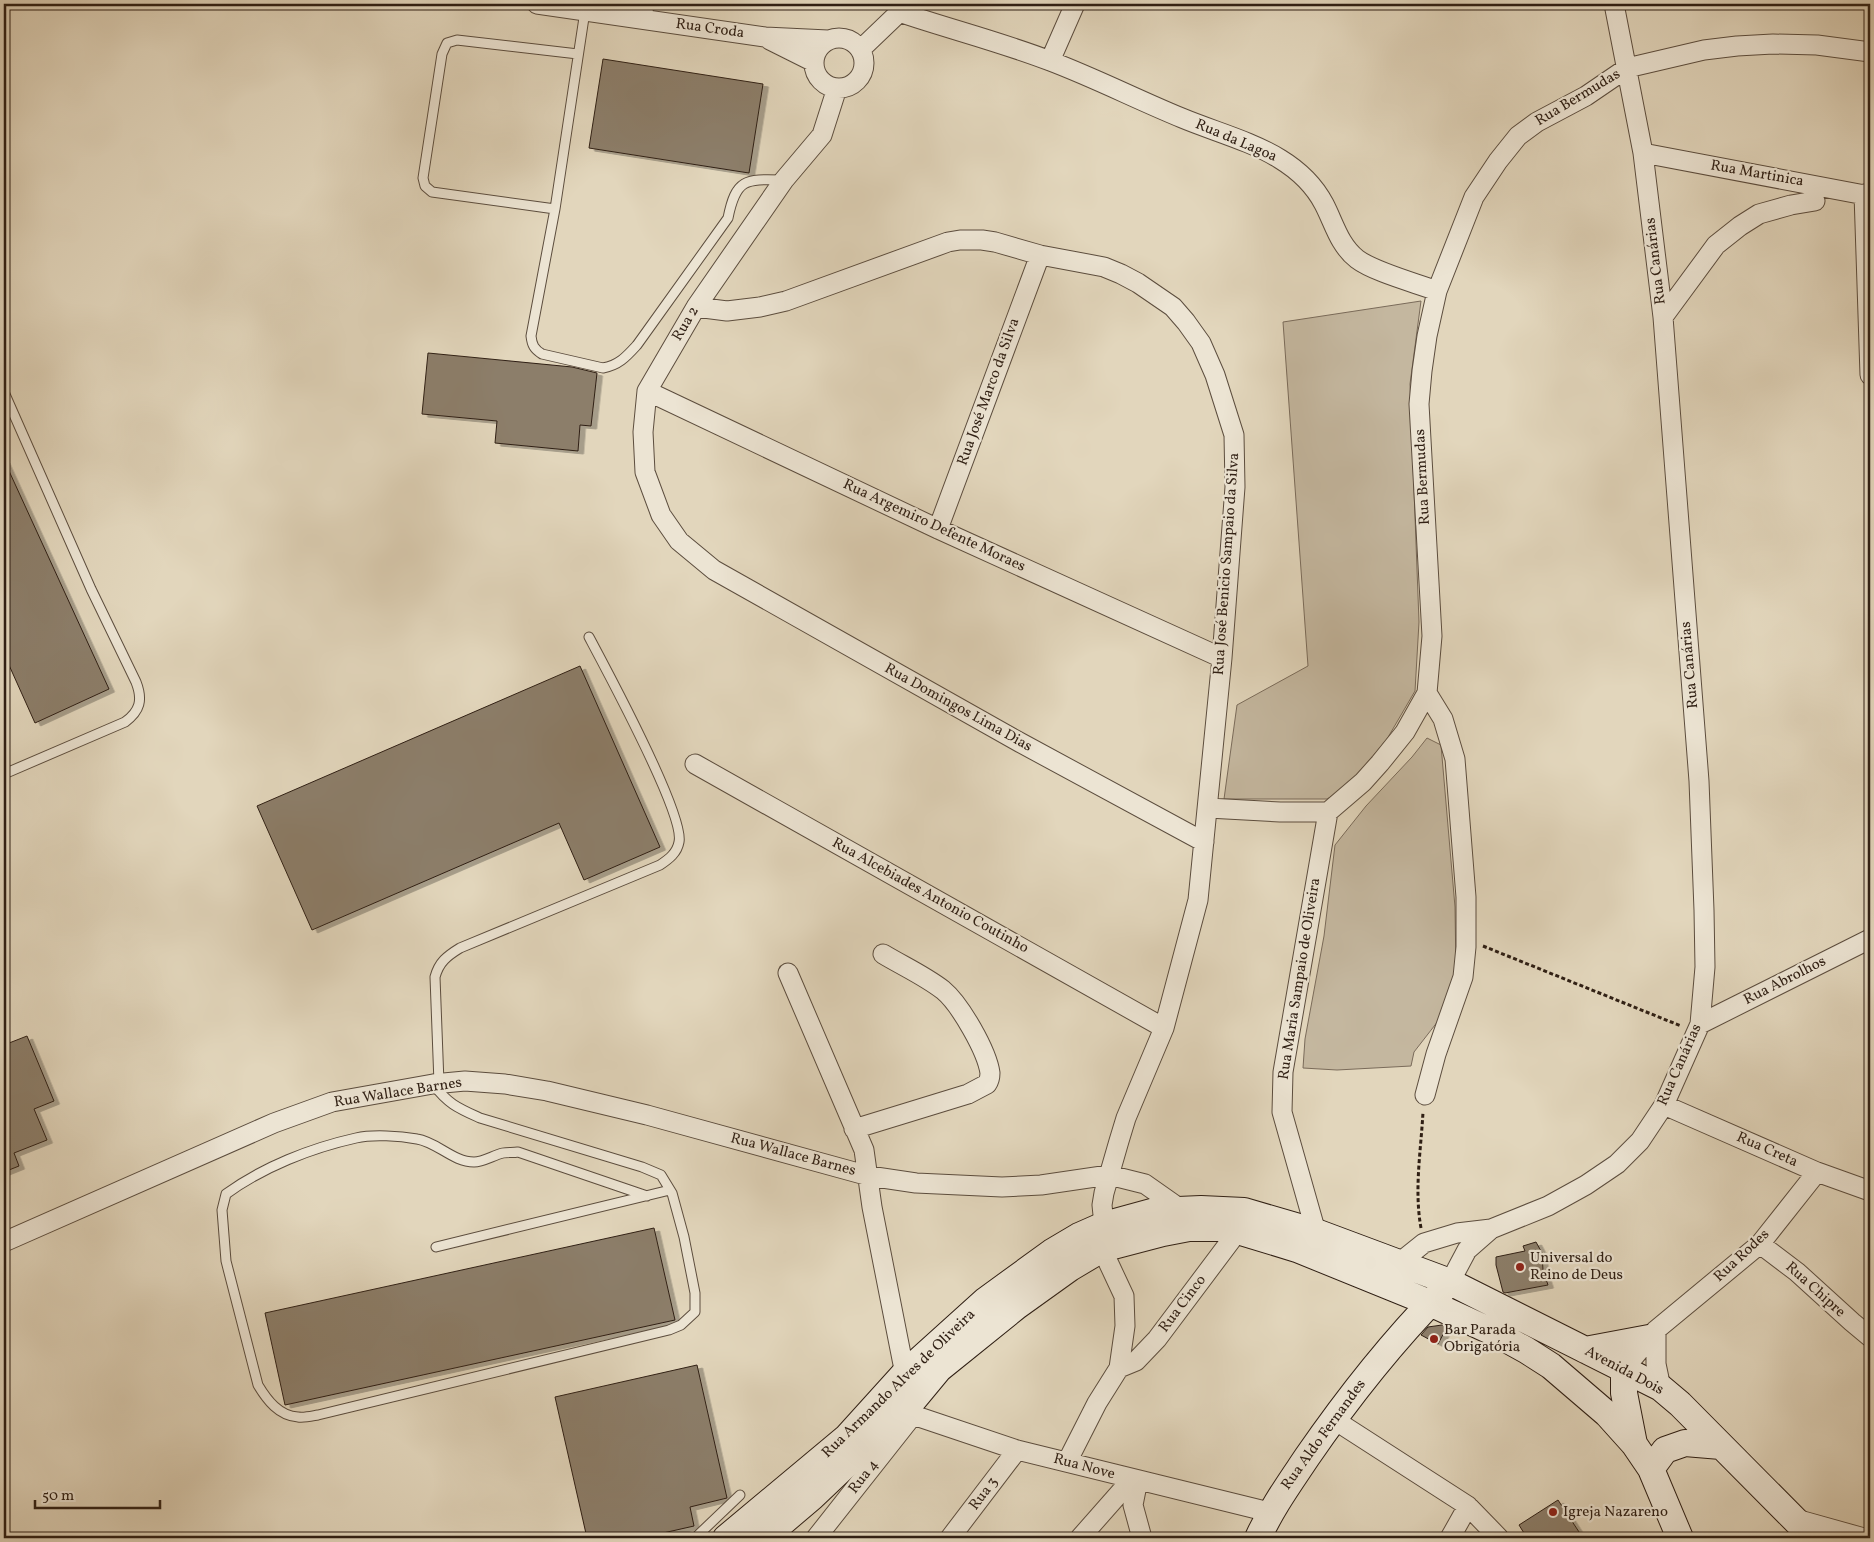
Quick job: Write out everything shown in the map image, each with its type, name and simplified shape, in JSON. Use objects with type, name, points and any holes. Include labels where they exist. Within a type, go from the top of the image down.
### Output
[{"type":"main road","name":"Rua Armando Alves de Oliveira","points":[[764,1538],[911,1410],[939,1369],[1016,1306],[1089,1255],[1103,1237],[1154,1211],[1244,1211],[1316,1232],[1450,1282]]},
{"type":"main road","name":"Rua Armando Alves de Oliveira","points":[[726,1538],[847,1437],[904,1374],[986,1300],[1052,1252],[1079,1236],[1103,1237],[1163,1233],[1189,1228],[1218,1228],[1238,1231],[1297,1249],[1430,1303],[1497,1334],[1526,1350],[1551,1366],[1607,1414],[1634,1444],[1651,1469],[1680,1538]]},
{"type":"main road","points":[[1399,1263],[1397,1289],[1399,1337]]},
{"type":"main road","name":"Rua Aldo Fernandes","points":[[1258,1538],[1269,1512],[1333,1419],[1399,1337],[1450,1282]]},
{"type":"main road","name":"Avenida Dois","points":[[1450,1282],[1661,1388],[1680,1404],[1813,1538]]},
{"type":"main road","points":[[1586,1350],[1653,1334]]},
{"type":"main road","points":[[1624,1369],[1624,1393],[1634,1444]]},
{"type":"main road","points":[[1651,1469],[1665,1450],[1684,1443],[1721,1446]]},
{"type":"street","name":"Rua Croda","points":[[537,4],[585,11],[648,12],[765,37],[828,40]]},
{"type":"street","points":[[1050,61],[1075,4]]},
{"type":"street","name":"Rua Canárias","points":[[1399,1263],[1424,1243],[1457,1233],[1491,1229],[1548,1206],[1616,1164],[1640,1141],[1664,1105],[1698,1028],[1704,967],[1699,781],[1663,317],[1642,153],[1628,68],[1614,4]]},
{"type":"street","points":[[861,49],[904,8]]},
{"type":"street","name":"Rua da Lagoa","points":[[904,8],[1050,61],[1279,158],[1299,173],[1312,186],[1324,204],[1334,228],[1356,258],[1368,265],[1437,291]]},
{"type":"street","name":"Rua Croda","points":[[765,37],[814,62]]},
{"type":"street","points":[[837,37],[847,38],[855,42],[861,49],[864,58],[864,68],[861,76],[854,83],[846,87],[836,88],[820,79],[814,62],[816,53],[821,45],[837,37]]},
{"type":"street","points":[[1628,68],[1704,50],[1737,46],[1773,44],[1817,45],[1870,52]]},
{"type":"street","name":"Rua Bermudas","points":[[1328,812],[1363,782],[1380,763],[1405,732],[1427,694],[1432,636],[1419,404],[1422,371],[1427,336],[1437,291],[1474,197],[1518,136],[1537,122],[1586,96],[1628,68]]},
{"type":"street","name":"Rua 2","points":[[714,570],[679,541],[661,514],[645,472],[643,432],[647,391],[696,307],[784,180],[822,135],[836,88]]},
{"type":"street","name":"Rua Martinica","points":[[1642,153],[1867,195]]},
{"type":"street","points":[[1867,195],[1870,375]]},
{"type":"street","points":[[1663,317],[1716,245],[1740,226],[1759,214],[1791,205],[1816,201]]},
{"type":"street","name":"Rua José Benicio Sampaio da Silva","points":[[696,307],[727,311],[760,307],[786,301],[948,242],[982,240],[1040,255],[1104,268],[1129,278],[1172,307],[1201,343],[1215,375],[1234,435],[1235,487],[1222,658],[1198,900],[1164,1028],[1126,1118],[1109,1175]]},
{"type":"street","name":"Rua José Marco da Silva","points":[[938,529],[1040,255]]},
{"type":"street","name":"Rua Argemiro Defente Moraes","points":[[647,391],[938,529],[1222,658]]},
{"type":"street","name":"Rua Domingos Lima Dias","points":[[714,570],[1021,743],[1204,842]]},
{"type":"street","points":[[1424,1095],[1463,977],[1466,940],[1466,888],[1455,759],[1443,718],[1427,694]]},
{"type":"street","name":"Rua Alcebiades Antonio Coutinho","points":[[695,764],[1164,1028]]},
{"type":"street","points":[[1208,808],[1280,812],[1328,812]]},
{"type":"street","name":"Rua Maria Sampaio de Oliveira","points":[[1316,1232],[1282,1112],[1283,1072],[1328,812]]},
{"type":"street","name":"Rua Abrolhos","points":[[1698,1028],[1870,939]]},
{"type":"street","points":[[854,1129],[968,1094],[987,1084],[989,1071],[980,1045],[956,1005],[943,991],[883,954]]},
{"type":"street","name":"Rua Wallace Barnes","points":[[788,973],[864,1150],[872,1207],[911,1410]]},
{"type":"street","name":"Rua Wallace Barnes","points":[[4,1242],[274,1123],[324,1105],[379,1093],[436,1084],[465,1082],[505,1084],[547,1091],[646,1115],[869,1176],[916,1183],[1002,1187],[1041,1185],[1109,1175],[1145,1184],[1182,1210]]},
{"type":"street","name":"Rua Creta","points":[[1664,1105],[1817,1172],[1870,1191]]},
{"type":"street","name":"Rua Rodes","points":[[1624,1369],[1653,1334],[1760,1244],[1817,1172]]},
{"type":"street","points":[[1103,1237],[1102,1205],[1109,1175]]},
{"type":"street","name":"Rua Canárias","points":[[1450,1282],[1467,1250],[1491,1229]]},
{"type":"street","name":"Rua Cinco","points":[[1119,1368],[1136,1361],[1157,1339],[1238,1231]]},
{"type":"street","name":"Rua Cinco","points":[[1067,1462],[1097,1404],[1119,1368],[1125,1326],[1124,1296],[1103,1237]]},
{"type":"street","name":"Rua Chipre","points":[[1760,1244],[1798,1272],[1870,1337]]},
{"type":"street","points":[[1653,1334],[1661,1388]]},
{"type":"street","name":"Rua Nove","points":[[911,1410],[1017,1450],[1269,1512]]},
{"type":"street","name":"Rua 4","points":[[816,1538],[911,1410]]},
{"type":"street","points":[[1333,1419],[1468,1506],[1499,1538]]},
{"type":"street","name":"Rua 3","points":[[950,1538],[1017,1450]]},
{"type":"street","points":[[1080,1538],[1135,1480]]},
{"type":"street","points":[[1135,1480],[1133,1506],[1142,1538]]},
{"type":"street","points":[[1450,1538],[1468,1506]]},
{"type":"street","points":[[1793,1518],[1864,1538]]},
{"type":"lane","points":[[585,11],[555,208],[531,336],[532,345],[542,354],[603,368],[621,362],[637,345],[728,218],[732,199],[738,189],[748,181],[784,180]]},
{"type":"lane","points":[[555,208],[432,192],[425,186],[423,178],[442,54],[447,43],[457,40],[578,54]]},
{"type":"lane","points":[[4,392],[91,589],[136,682],[140,693],[140,701],[138,710],[125,722],[4,774]]},
{"type":"lane","points":[[589,637],[668,798],[680,831],[676,852],[660,864],[460,948],[443,960],[435,977],[436,1084],[444,1098],[458,1108],[480,1118],[642,1167],[661,1175],[670,1190],[684,1237],[695,1293],[694,1312],[681,1325],[668,1330],[318,1415],[298,1417],[284,1414],[267,1400],[258,1385],[226,1261],[222,1210],[226,1194],[240,1184],[302,1155],[358,1138],[386,1137],[420,1139],[461,1159],[474,1162],[504,1153],[518,1152],[647,1196]]},
{"type":"lane","points":[[436,1247],[670,1190]]},
{"type":"lane","points":[[695,1538],[740,1495]]},
{"type":"path","points":[[1466,940],[1698,1028]]},
{"type":"path","points":[[1424,1095],[1418,1197],[1424,1243]]},
{"type":"shaded area","points":[[1421,301],[1410,384],[1419,622],[1415,691],[1387,739],[1347,787],[1327,799],[1224,799],[1237,705],[1308,666],[1283,322]]},
{"type":"shaded area","points":[[1427,738],[1441,745],[1455,907],[1456,973],[1442,1016],[1414,1052],[1411,1066],[1337,1070],[1303,1068],[1305,1039],[1324,936],[1335,845],[1366,806],[1412,757]]},
{"type":"building","points":[[603,59],[763,84],[749,173],[589,148]]},
{"type":"building","points":[[428,353],[572,367],[597,373],[591,426],[580,425],[578,451],[495,443],[497,421],[422,414]]},
{"type":"building","points":[[4,460],[109,689],[35,723],[4,654]]},
{"type":"building","points":[[580,666],[660,847],[584,880],[559,823],[312,930],[257,806]]},
{"type":"building","points":[[27,1036],[54,1101],[34,1109],[47,1140],[14,1153],[19,1166],[4,1172],[4,1045]]},
{"type":"building","points":[[654,1228],[675,1320],[285,1405],[265,1313]]},
{"type":"building","name":"Universal do Reino de Deus","points":[[1536,1242],[1542,1253],[1543,1270],[1548,1285],[1503,1292],[1496,1265],[1496,1257],[1525,1251],[1523,1246]]},
{"type":"building","name":"Bar Parada Obrigatória","points":[[1442,1325],[1447,1327],[1438,1344],[1421,1335],[1428,1327]]},
{"type":"building","points":[[697,1365],[727,1498],[690,1507],[694,1526],[641,1538],[587,1538],[555,1397]]},
{"type":"building","name":"Igreja Nazareno","points":[[1558,1500],[1583,1538],[1527,1538],[1519,1525]]},
{"type":"place","name":"Universal do Reino de Deus","points":[[1520,1267]]},
{"type":"place","name":"Bar Parada Obrigatória","points":[[1434,1339]]},
{"type":"place","name":"Igreja Nazareno","points":[[1553,1512]]}]
